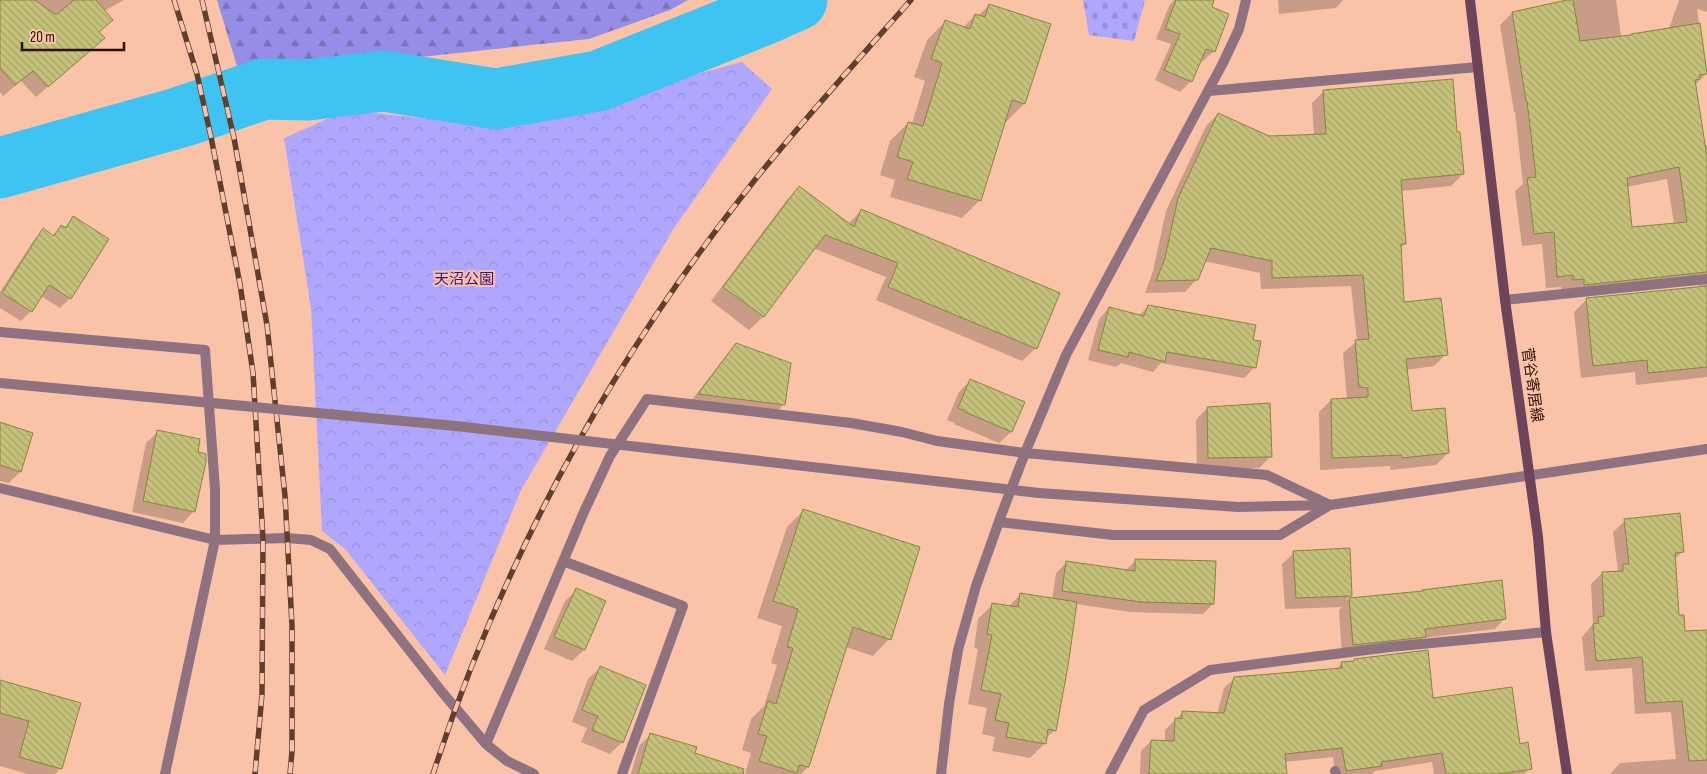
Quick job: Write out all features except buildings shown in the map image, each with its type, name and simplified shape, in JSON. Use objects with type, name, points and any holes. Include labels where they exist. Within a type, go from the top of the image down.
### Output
[{"type":"main road","name":"菅谷寄居線","points":[[1470,0],[1505,300],[1538,537],[1546,632],[1567,774]]},
{"type":"street","points":[[941,774],[949,704],[958,650],[976,586],[1025,453],[1066,355],[1209,91],[1239,29],[1246,0]]},
{"type":"street","points":[[1209,91],[1478,67]]},
{"type":"street","points":[[1505,300],[1707,278]]},
{"type":"street","points":[[0,332],[205,350],[215,489],[215,540],[165,774]]},
{"type":"street","points":[[0,383],[456,426],[1039,493],[1238,507],[1330,505],[1707,449]]},
{"type":"street","points":[[486,744],[583,514],[610,456],[647,399],[851,423],[902,432],[937,441],[1025,453],[1267,475],[1330,505]]},
{"type":"street","points":[[0,488],[215,540],[287,538],[311,540],[330,549],[442,692],[486,744],[507,761],[534,774]]},
{"type":"street","points":[[999,522],[1113,535],[1280,536],[1330,505]]},
{"type":"street","points":[[563,561],[683,606],[622,774]]},
{"type":"street","points":[[1110,774],[1144,710],[1210,670],[1390,647],[1546,632]]},
{"type":"green space","points":[[217,0],[688,0],[670,10],[589,39],[240,76]]},
{"type":"green space","points":[[1083,0],[1145,0],[1134,41],[1089,35]]},
{"type":"green space","name":"天沼公園","points":[[742,62],[772,89],[674,228],[521,490],[445,675],[345,549],[322,531],[311,308],[284,138],[348,110],[501,127]]},
{"type":"waterway","points":[[0,168],[181,117],[264,89],[308,90],[383,81],[496,99],[598,81],[797,0]]},
{"type":"railway","points":[[174,0],[197,74],[211,137],[240,284],[253,373],[263,539],[262,694],[255,774]]},
{"type":"railway","points":[[202,0],[234,138],[267,325],[285,496],[292,625],[292,751],[290,774]]},
{"type":"railway","points":[[433,774],[461,694],[493,615],[528,538],[567,463],[609,389],[654,318],[703,248],[754,181],[911,0]]}]
